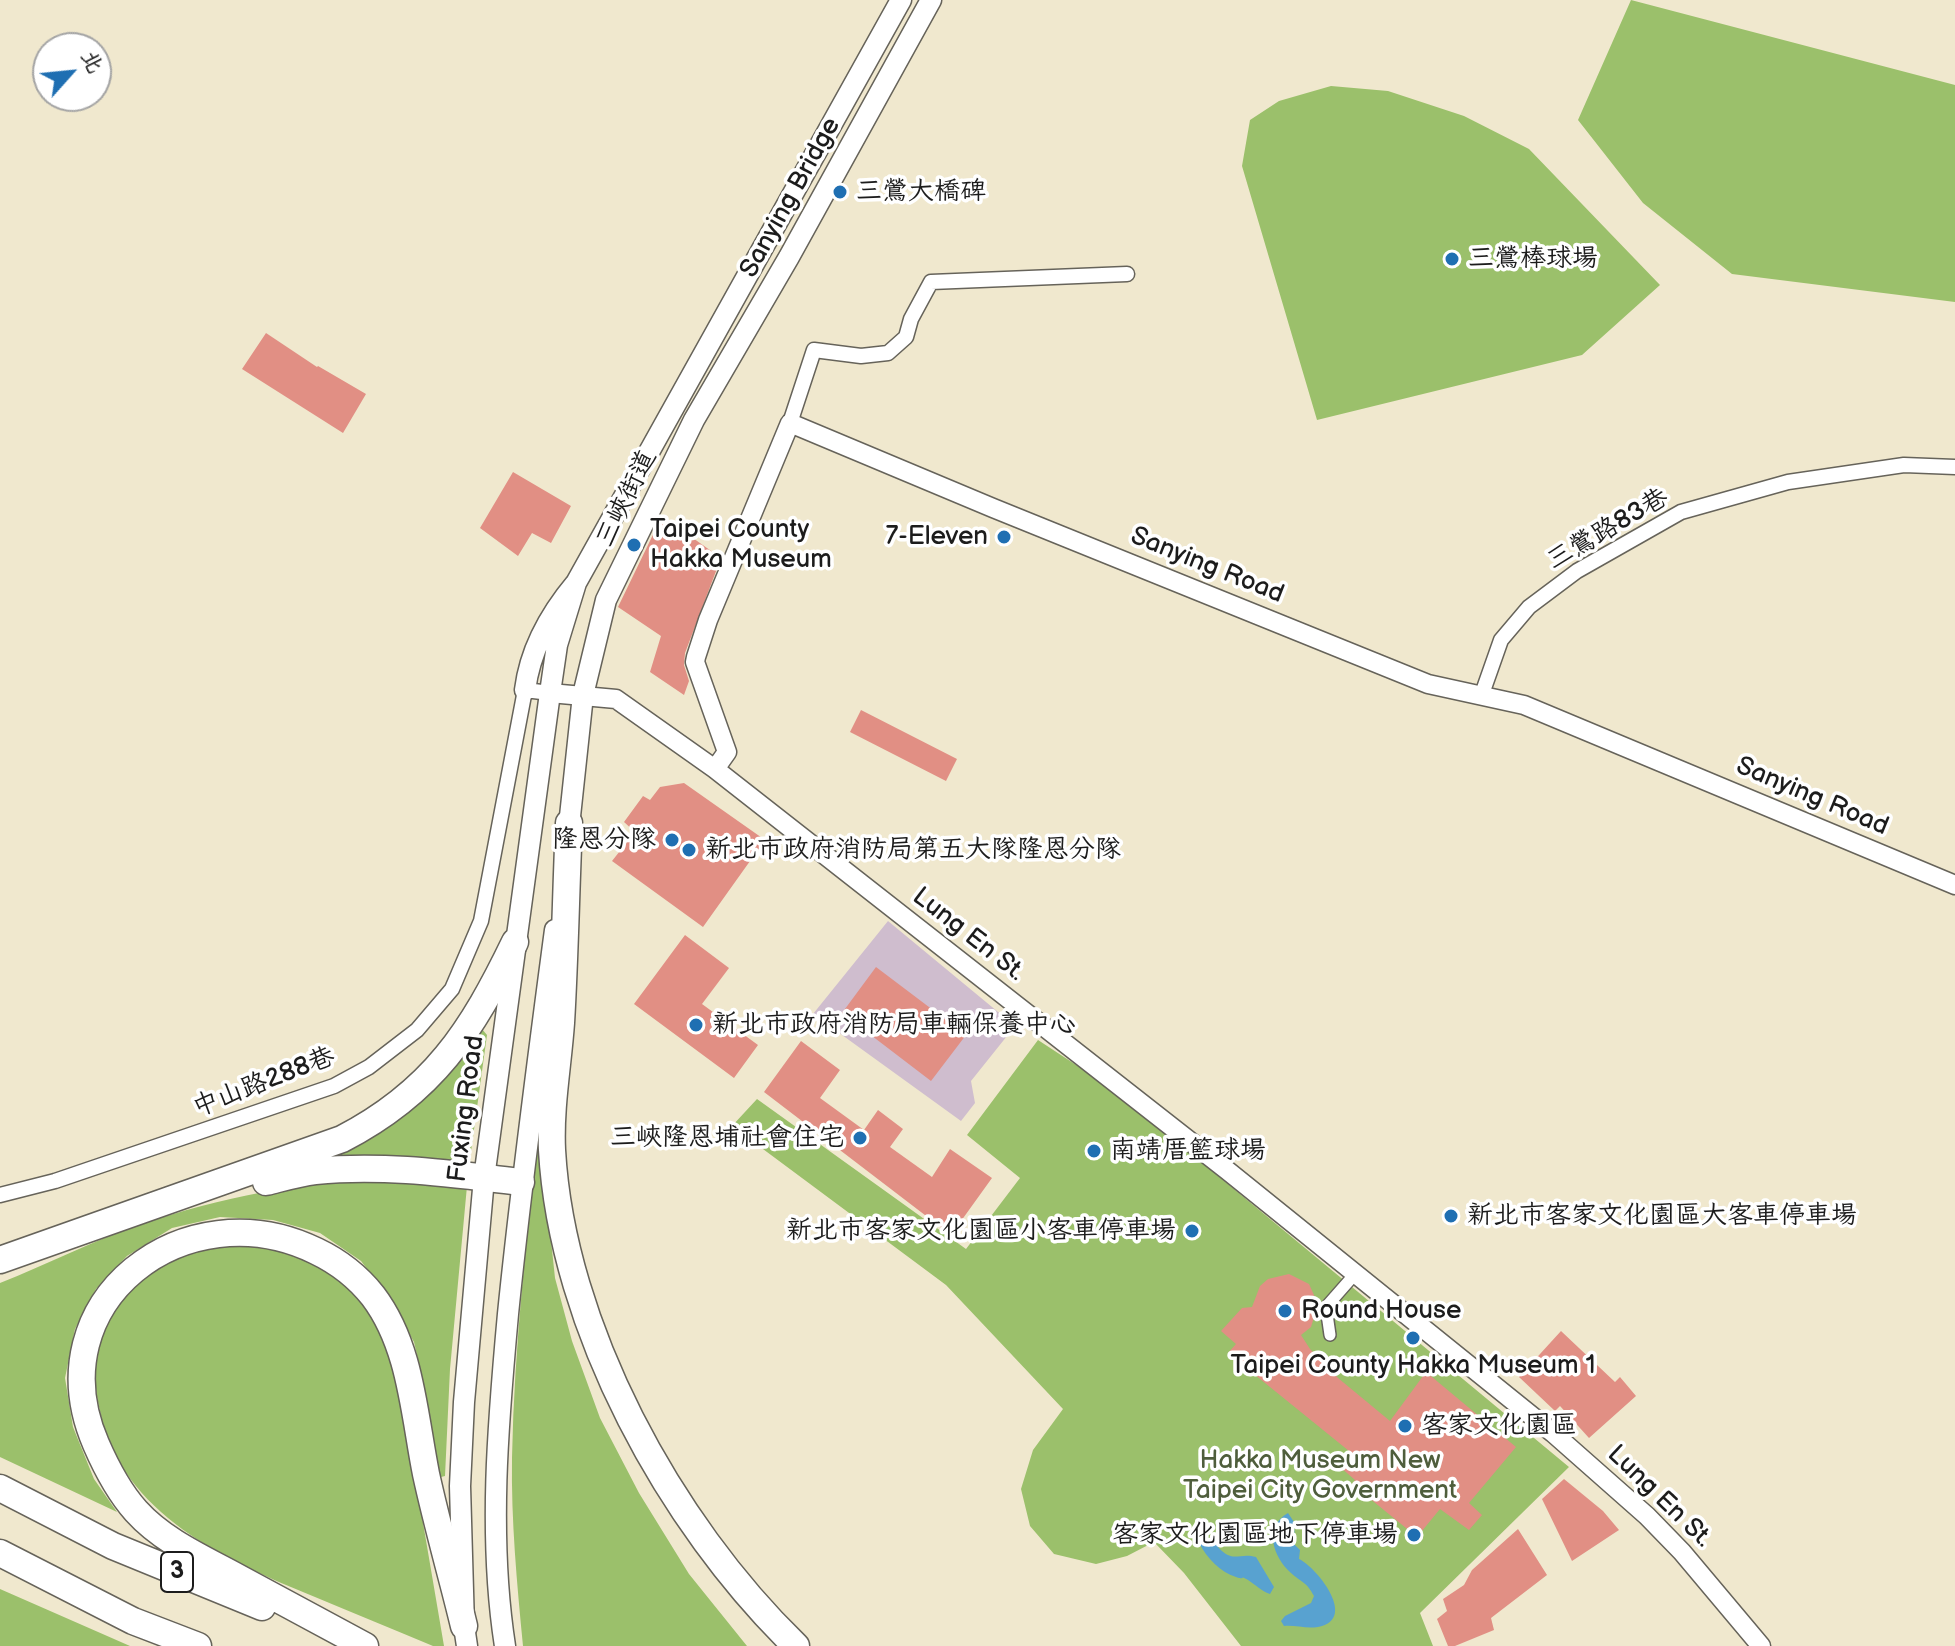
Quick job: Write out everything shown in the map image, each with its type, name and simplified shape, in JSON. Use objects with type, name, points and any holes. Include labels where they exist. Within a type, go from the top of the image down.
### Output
[{"type":"highway","points":[[569,823],[561,1024],[552,1125],[558,1204],[572,1265],[598,1346],[636,1432],[720,1561],[765,1616],[796,1646]]},
{"type":"highway","points":[[0,1260],[342,1139],[376,1122],[407,1099],[458,1041],[496,982],[515,942]]},
{"type":"highway","points":[[104,1225],[312,1172],[407,1169],[521,1182]]},
{"type":"highway","points":[[365,1646],[173,1542],[136,1511],[107,1470],[88,1425],[81,1391],[84,1354],[95,1319],[111,1293],[141,1264],[172,1244],[209,1234],[249,1231],[294,1240],[336,1260],[372,1296],[398,1344],[408,1379],[426,1474],[466,1636]]},
{"type":"highway","name":"3","points":[[0,1488],[113,1546],[358,1646]]},
{"type":"highway","name":"3","points":[[0,1553],[133,1621],[198,1646]]},
{"type":"main road","name":"Sanying Bridge","points":[[674,408],[901,0]]},
{"type":"main road","name":"Sanying Bridge","points":[[694,420],[789,257],[931,0]]},
{"type":"main road","name":"三峽街道","points":[[576,583],[674,408]]},
{"type":"main road","name":"三峽街道","points":[[583,695],[606,600],[694,420]]},
{"type":"main road","points":[[525,690],[528,668],[548,622],[576,583]]},
{"type":"main road","name":"Fuxing Road","points":[[466,1636],[460,1486],[464,1402],[484,1178],[557,645],[576,583]]},
{"type":"main road","points":[[505,1646],[498,1563],[500,1405],[521,1182],[583,695]]},
{"type":"street","points":[[715,769],[727,752],[695,662],[708,620],[790,423],[814,350],[861,356],[888,353],[906,337],[911,319],[931,282],[1127,274]]},
{"type":"street","name":"Sanying Road","points":[[790,423],[1428,684],[1524,705],[1955,885]]},
{"type":"street","name":"三鶯路83巷","points":[[1482,694],[1501,640],[1529,607],[1577,571],[1681,512],[1788,482],[1904,465],[1955,467]]},
{"type":"street","points":[[525,690],[550,693]]},
{"type":"street","name":"中山路288巷","points":[[0,1195],[55,1181],[334,1086],[369,1067],[417,1030],[452,989],[481,921],[525,690]]},
{"type":"street","name":"Lung En St.","points":[[550,693],[616,699],[715,769],[1553,1433],[1647,1516],[1682,1552],[1761,1646]]},
{"type":"street","points":[[1330,1335],[1326,1307],[1355,1274]]},
{"type":"shaded area","points":[[888,921],[1015,1026],[971,1081],[975,1103],[961,1121],[813,1014]]},
{"type":"green space","points":[[1631,0],[1955,85],[1955,302],[1732,274],[1643,203],[1578,120]]},
{"type":"green space","name":"三鶯棒球場","points":[[1331,86],[1388,91],[1464,116],[1529,149],[1660,285],[1582,355],[1317,420],[1242,166],[1250,120],[1279,101]]},
{"type":"green space","points":[[482,1029],[487,1035],[469,1166],[307,1161]]},
{"type":"green space","name":"Hakka Museum New Taipei City Government","points":[[1038,1040],[1093,1076],[1164,1131],[1569,1467],[1420,1613],[1433,1646],[1241,1646],[1184,1573],[1154,1542],[1127,1556],[1096,1564],[1054,1554],[1030,1526],[1021,1489],[1033,1450],[1063,1409],[946,1285],[732,1126],[757,1099],[966,1249],[1020,1178],[967,1135]]},
{"type":"green space","points":[[538,1118],[555,1278],[572,1341],[600,1418],[639,1493],[689,1574],[747,1646],[523,1646],[513,1529],[513,1415]]},
{"type":"green space","points":[[383,1179],[467,1186],[450,1369],[445,1476],[441,1477],[437,1470],[426,1395],[414,1342],[389,1298],[361,1261],[320,1233],[273,1220],[220,1217],[172,1228],[127,1256],[96,1289],[75,1329],[65,1378],[73,1427],[94,1479],[117,1512],[0,1457],[0,1283],[124,1230],[172,1214],[291,1187]]},
{"type":"green space","points":[[272,1244],[312,1260],[348,1284],[368,1306],[388,1344],[404,1407],[444,1646],[433,1646],[281,1583],[214,1549],[154,1506],[130,1478],[112,1447],[100,1411],[95,1365],[102,1332],[121,1301],[143,1280],[190,1249],[209,1245]]},
{"type":"green space","points":[[0,1589],[130,1646],[0,1646]]},
{"type":"water","points":[[1288,1513],[1294,1522],[1299,1559],[1323,1581],[1334,1603],[1335,1612],[1331,1621],[1322,1626],[1284,1626],[1281,1621],[1311,1603],[1314,1596],[1279,1559],[1273,1542],[1275,1526]]},
{"type":"water","points":[[1214,1537],[1219,1541],[1218,1547],[1228,1555],[1256,1557],[1274,1587],[1270,1594],[1214,1564],[1199,1543]]},
{"type":"building","points":[[266,333],[317,367],[366,394],[343,433],[242,369]]},
{"type":"building","points":[[513,472],[571,506],[551,543],[532,533],[518,556],[480,528]]},
{"type":"building","points":[[662,516],[721,558],[685,653],[684,665],[689,681],[684,695],[650,672],[661,636],[618,607]]},
{"type":"building","points":[[861,710],[957,759],[946,781],[850,732]]},
{"type":"building","name":"新北市政府消防局第五大隊隆恩分隊","points":[[684,783],[765,840],[703,927],[612,861],[635,832],[624,822],[643,796],[650,800],[660,787]]},
{"type":"building","name":"新北市政府消防局車輛保養中心","points":[[685,935],[729,968],[702,1004],[758,1045],[734,1078],[634,1004]]},
{"type":"building","points":[[876,967],[966,1035],[931,1081],[842,1013]]},
{"type":"building","name":"三峽隆恩埔社會住宅","points":[[801,1041],[840,1070],[820,1098],[864,1130],[878,1110],[903,1129],[890,1147],[932,1177],[950,1149],[992,1178],[951,1235],[764,1092]]},
{"type":"building","name":"客家文化園區","points":[[1289,1274],[1309,1284],[1318,1304],[1311,1327],[1301,1335],[1310,1349],[1338,1378],[1390,1421],[1426,1372],[1516,1447],[1469,1503],[1482,1515],[1469,1530],[1440,1509],[1417,1537],[1352,1484],[1355,1480],[1339,1466],[1349,1451],[1228,1353],[1236,1344],[1221,1331],[1242,1308],[1252,1307],[1260,1286],[1268,1279]]},
{"type":"building","points":[[1561,1331],[1615,1382],[1620,1377],[1636,1396],[1589,1438],[1560,1406],[1555,1411],[1519,1377]]},
{"type":"building","points":[[1564,1479],[1603,1511],[1619,1530],[1572,1561],[1542,1499]]},
{"type":"building","points":[[1518,1529],[1547,1575],[1491,1618],[1494,1630],[1448,1646],[1437,1619],[1447,1611],[1443,1599],[1464,1585],[1472,1570]]},
{"type":"place","name":"三鶯大橋碑","points":[[840,192]]},
{"type":"place","name":"三鶯棒球場","points":[[1452,259]]},
{"type":"place","name":"7-Eleven","points":[[1004,537]]},
{"type":"place","name":"Taipei County Hakka Museum","points":[[634,545]]},
{"type":"place","name":"隆恩分隊","points":[[672,840]]},
{"type":"place","name":"新北市政府消防局第五大隊隆恩分隊","points":[[689,850]]},
{"type":"place","name":"新北市政府消防局車輛保養中心","points":[[696,1025]]},
{"type":"place","name":"三峽隆恩埔社會住宅","points":[[860,1138]]},
{"type":"place","name":"南靖厝籃球場","points":[[1094,1151]]},
{"type":"place","name":"新北市客家文化園區大客車停車場","points":[[1451,1216]]},
{"type":"place","name":"新北市客家文化園區小客車停車場","points":[[1192,1231]]},
{"type":"place","name":"Round House","points":[[1285,1311]]},
{"type":"place","name":"Taipei County Hakka Museum 1","points":[[1413,1338]]},
{"type":"place","name":"客家文化園區","points":[[1405,1426]]},
{"type":"place","name":"客家文化園區地下停車場","points":[[1414,1535]]}]
